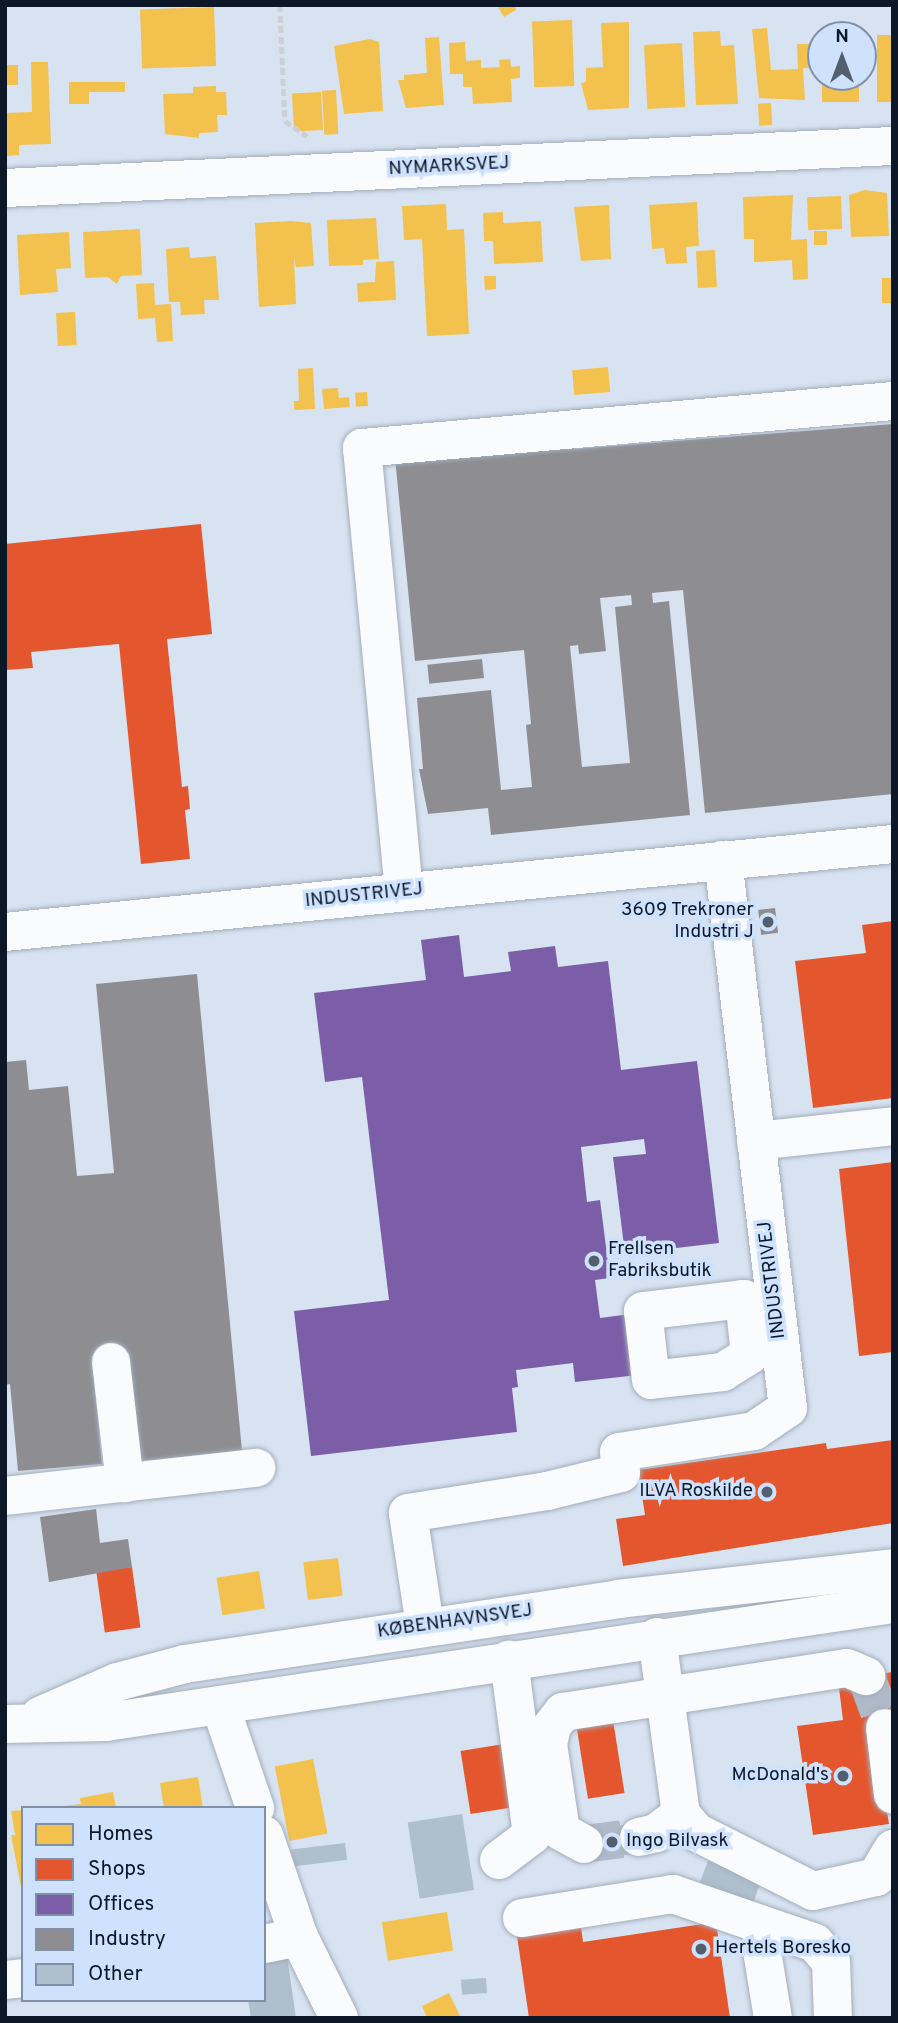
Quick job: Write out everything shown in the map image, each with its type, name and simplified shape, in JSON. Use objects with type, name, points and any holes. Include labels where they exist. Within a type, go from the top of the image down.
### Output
[{"type":"street","name":"NYMARKSVEJ","points":[[5,188],[893,146]]},
{"type":"street","points":[[404,892],[362,448],[893,401]]},
{"type":"street","name":"INDUSTRIVEJ","points":[[5,932],[893,844]]},
{"type":"street","name":"INDUSTRIVEJ","points":[[425,1626],[408,1513],[547,1491],[621,1473],[620,1452],[754,1431],[788,1408],[762,1324],[756,1142],[723,860]]},
{"type":"street","points":[[756,1142],[893,1126]]},
{"type":"street","points":[[111,1362],[125,1482]]},
{"type":"street","points":[[5,1496],[256,1468]]},
{"type":"street","name":"KØBENHAVNSVEJ","points":[[17,1722],[117,1682],[185,1664],[425,1626],[827,1574],[893,1568]]},
{"type":"street","points":[[827,1574],[657,1637],[681,1814],[696,1832],[813,1891],[876,1877],[893,1849]]},
{"type":"street","name":"KØBENHAVNSVEJ","points":[[17,1722],[106,1722],[657,1637],[893,1604]]},
{"type":"street","points":[[499,1860],[532,1835],[509,1660]]},
{"type":"street","points":[[584,1844],[561,1831],[548,1744],[552,1726],[563,1712],[847,1668],[866,1676]]},
{"type":"street","points":[[220,1705],[254,1806]]},
{"type":"street","points":[[885,1728],[893,1795]]},
{"type":"street","points":[[639,1837],[656,1833],[681,1814]]},
{"type":"street","points":[[266,1847],[282,1940],[339,2018]]},
{"type":"street","points":[[813,1891],[815,1943]]},
{"type":"street","points":[[522,1918],[673,1894],[815,1943],[831,1962],[833,2018]]},
{"type":"street","points":[[761,1945],[773,2018]]},
{"type":"path","points":[[280,5],[285,121],[307,136]]},
{"type":"building: Homes","points":[[497,5],[515,5],[516,10],[504,17]]},
{"type":"building: Homes","points":[[214,7],[216,66],[142,69],[140,10]]},
{"type":"building: Homes","points":[[572,20],[574,86],[534,87],[532,21]]},
{"type":"building: Homes","points":[[629,22],[629,108],[588,110],[581,83],[586,82],[586,68],[603,67],[601,23]]},
{"type":"building: Homes","points":[[767,28],[771,70],[798,69],[797,44],[807,44],[807,68],[803,68],[805,100],[759,98],[752,29]]},
{"type":"building: Homes","points":[[720,31],[721,46],[734,45],[738,104],[696,105],[693,32]]},
{"type":"building: Homes","points":[[877,35],[893,35],[893,102],[877,102]]},
{"type":"building: Homes","points":[[439,37],[444,105],[406,108],[398,80],[404,80],[404,75],[427,73],[425,38]]},
{"type":"building: Homes","points":[[370,39],[379,42],[383,111],[344,114],[334,46]]},
{"type":"building: Homes","points":[[465,42],[466,61],[481,60],[481,68],[500,67],[499,60],[510,59],[511,67],[520,66],[520,78],[511,79],[512,102],[473,104],[472,87],[463,87],[463,74],[450,74],[449,43]]},
{"type":"building: Homes","points":[[682,43],[685,107],[647,109],[644,45]]},
{"type":"building: Homes","points":[[31,62],[48,62],[51,144],[19,145],[19,155],[5,156],[5,113],[32,112]]},
{"type":"building: Homes","points":[[5,65],[18,65],[18,85],[5,85]]},
{"type":"building: Homes","points":[[69,82],[125,82],[125,92],[89,92],[89,104],[69,104]]},
{"type":"building: Homes","points":[[216,86],[216,92],[226,92],[227,115],[217,115],[218,132],[199,133],[199,138],[165,134],[163,94],[193,93],[193,87]]},
{"type":"building: Homes","points":[[336,90],[338,134],[324,135],[322,91]]},
{"type":"building: Homes","points":[[822,91],[859,91],[859,102],[822,102]]},
{"type":"building: Homes","points":[[321,92],[323,130],[294,131],[292,94]]},
{"type":"building: Homes","points":[[771,103],[772,125],[759,126],[758,104]]},
{"type":"building: Homes","points":[[864,190],[887,193],[889,236],[851,237],[849,195]]},
{"type":"building: Homes","points":[[793,195],[791,240],[807,239],[808,279],[793,280],[792,260],[754,262],[754,239],[744,239],[743,197]]},
{"type":"building: Homes","points":[[841,196],[842,229],[808,230],[807,197]]},
{"type":"building: Homes","points":[[697,202],[699,246],[686,247],[687,263],[666,264],[664,248],[652,249],[649,205]]},
{"type":"building: Homes","points":[[446,204],[447,230],[464,229],[469,334],[427,336],[422,239],[404,240],[402,206]]},
{"type":"building: Homes","points":[[609,205],[611,259],[581,261],[574,207]]},
{"type":"building: Homes","points":[[503,212],[503,223],[541,221],[543,262],[494,264],[493,241],[484,241],[483,213]]},
{"type":"building: Homes","points":[[376,218],[379,259],[363,260],[363,265],[329,266],[327,220]]},
{"type":"building: Homes","points":[[255,223],[311,223],[314,266],[296,267],[294,258],[296,304],[259,307]]},
{"type":"building: Homes","points":[[140,229],[142,275],[121,276],[117,284],[108,277],[85,278],[83,232]]},
{"type":"building: Homes","points":[[814,231],[827,231],[827,245],[814,245]]},
{"type":"building: Homes","points":[[69,232],[71,268],[56,269],[58,292],[20,295],[17,235]]},
{"type":"building: Homes","points":[[189,247],[190,258],[216,256],[219,300],[204,300],[205,314],[181,315],[180,302],[169,302],[166,249]]},
{"type":"building: Homes","points":[[715,250],[717,287],[698,288],[696,251]]},
{"type":"building: Homes","points":[[394,261],[396,300],[358,302],[357,283],[375,282],[376,262]]},
{"type":"building: Homes","points":[[484,276],[496,276],[496,289],[485,290]]},
{"type":"building: Homes","points":[[882,278],[893,278],[893,303],[882,303]]},
{"type":"building: Homes","points":[[154,283],[155,305],[171,304],[173,341],[157,342],[155,318],[138,319],[136,284]]},
{"type":"building: Homes","points":[[75,312],[77,345],[58,346],[56,313]]},
{"type":"building: Homes","points":[[608,367],[610,392],[574,395],[572,370]]},
{"type":"building: Homes","points":[[313,368],[315,409],[294,410],[294,401],[299,401],[298,369]]},
{"type":"building: Homes","points":[[338,388],[339,398],[349,397],[350,407],[324,409],[322,389]]},
{"type":"building: Homes","points":[[367,392],[368,406],[356,407],[355,393]]},
{"type":"building: Homes","points":[[338,1558],[343,1596],[308,1600],[303,1562]]},
{"type":"building: Homes","points":[[259,1571],[265,1609],[222,1615],[217,1578]]},
{"type":"building: Homes","points":[[313,1759],[328,1834],[289,1841],[275,1766]]},
{"type":"building: Homes","points":[[198,1777],[203,1806],[164,1806],[160,1783]]},
{"type":"building: Homes","points":[[113,1792],[116,1806],[62,1806],[81,1804],[80,1798]]},
{"type":"building: Homes","points":[[21,1810],[21,1887],[11,1835],[15,1835],[11,1811]]},
{"type":"building: Homes","points":[[447,1912],[453,1951],[388,1961],[382,1922]]},
{"type":"building: Homes","points":[[449,1993],[461,2018],[427,2018],[422,2006]]},
{"type":"building: Shops","points":[[201,524],[212,634],[167,639],[182,787],[188,786],[190,809],[185,810],[190,859],[141,864],[119,644],[31,652],[33,668],[6,670],[5,544]]},
{"type":"building: Shops","points":[[893,921],[893,1098],[813,1108],[795,961],[866,953],[862,925]]},
{"type":"building: Shops","points":[[893,1162],[893,1352],[859,1356],[839,1169]]},
{"type":"building: Shops","name":"ILVA Roskilde","points":[[893,1440],[893,1523],[623,1566],[616,1519],[645,1515],[638,1470],[826,1443],[827,1449]]},
{"type":"building: Shops","points":[[132,1567],[140,1627],[105,1632],[96,1572]]},
{"type":"building: Shops","name":"McDonald's","points":[[893,1672],[893,1727],[875,1729],[889,1824],[813,1835],[797,1726],[843,1720],[838,1680]]},
{"type":"building: Shops","points":[[612,1714],[625,1793],[588,1799],[575,1720]]},
{"type":"building: Shops","points":[[504,1744],[514,1807],[471,1814],[461,1751]]},
{"type":"building: Shops","points":[[580,1919],[583,1942],[716,1922],[730,2018],[529,2018],[516,1929]]},
{"type":"building: Offices","points":[[459,935],[464,977],[511,971],[508,952],[555,946],[558,967],[608,961],[621,1070],[697,1061],[719,1243],[625,1254],[613,1157],[646,1154],[644,1139],[581,1147],[587,1202],[600,1200],[610,1278],[595,1280],[600,1318],[631,1314],[638,1375],[575,1382],[573,1363],[516,1370],[518,1387],[512,1388],[517,1432],[311,1456],[294,1311],[389,1300],[362,1077],[325,1082],[314,993],[426,980],[421,940]]},
{"type":"building: Industry","points":[[893,424],[893,794],[705,813],[683,590],[652,593],[653,603],[669,601],[690,815],[491,835],[488,808],[428,814],[419,769],[423,769],[417,698],[491,690],[501,790],[532,787],[526,725],[531,724],[524,650],[415,661],[395,458],[573,440],[574,449]],"holes":[[[631,595],[632,605],[615,607],[630,763],[582,767],[570,646],[578,645],[579,654],[606,651],[600,598]]]},
{"type":"building: Industry","points":[[482,659],[484,678],[429,684],[427,665]]},
{"type":"building: Industry","name":"3609 Trekroner Industri J","points":[[775,908],[778,933],[761,935],[758,910]]},
{"type":"building: Industry","points":[[197,974],[242,1451],[140,1461],[129,1353],[92,1356],[102,1464],[18,1471],[10,1384],[5,1385],[5,1062],[26,1060],[29,1090],[68,1086],[77,1176],[114,1173],[96,984]]},
{"type":"building: Industry","points":[[96,1509],[100,1543],[128,1539],[132,1567],[49,1582],[40,1517]]},
{"type":"building: Other","points":[[462,1814],[474,1890],[420,1899],[408,1823]]},
{"type":"building: Other","name":"Ingo Bilvask","points":[[631,1824],[635,1854],[593,1860],[588,1830]]},
{"type":"building: Other","points":[[345,1843],[347,1860],[293,1866],[291,1850]]},
{"type":"building: Other","points":[[708,1861],[761,1881],[753,1903],[700,1882]]},
{"type":"building: Other","points":[[287,1956],[296,2018],[251,2018],[248,2002],[266,2002],[266,1960]]},
{"type":"building: Other","points":[[486,1978],[487,1993],[462,1995],[461,1980]]},
{"type":"tunnel","points":[[866,1676],[885,1728]]},
{"type":"tunnel","points":[[584,1844],[639,1837]]},
{"type":"place","name":"3609 Trekroner Industri J","points":[[768,922]]},
{"type":"place","name":"Frellsen Fabriksbutik","points":[[594,1261]]},
{"type":"place","name":"ILVA Roskilde","points":[[767,1492]]},
{"type":"place","name":"McDonald's","points":[[843,1776]]},
{"type":"place","name":"Ingo Bilvask","points":[[612,1842]]},
{"type":"place","name":"Hertels Boresko","points":[[701,1949]]}]
